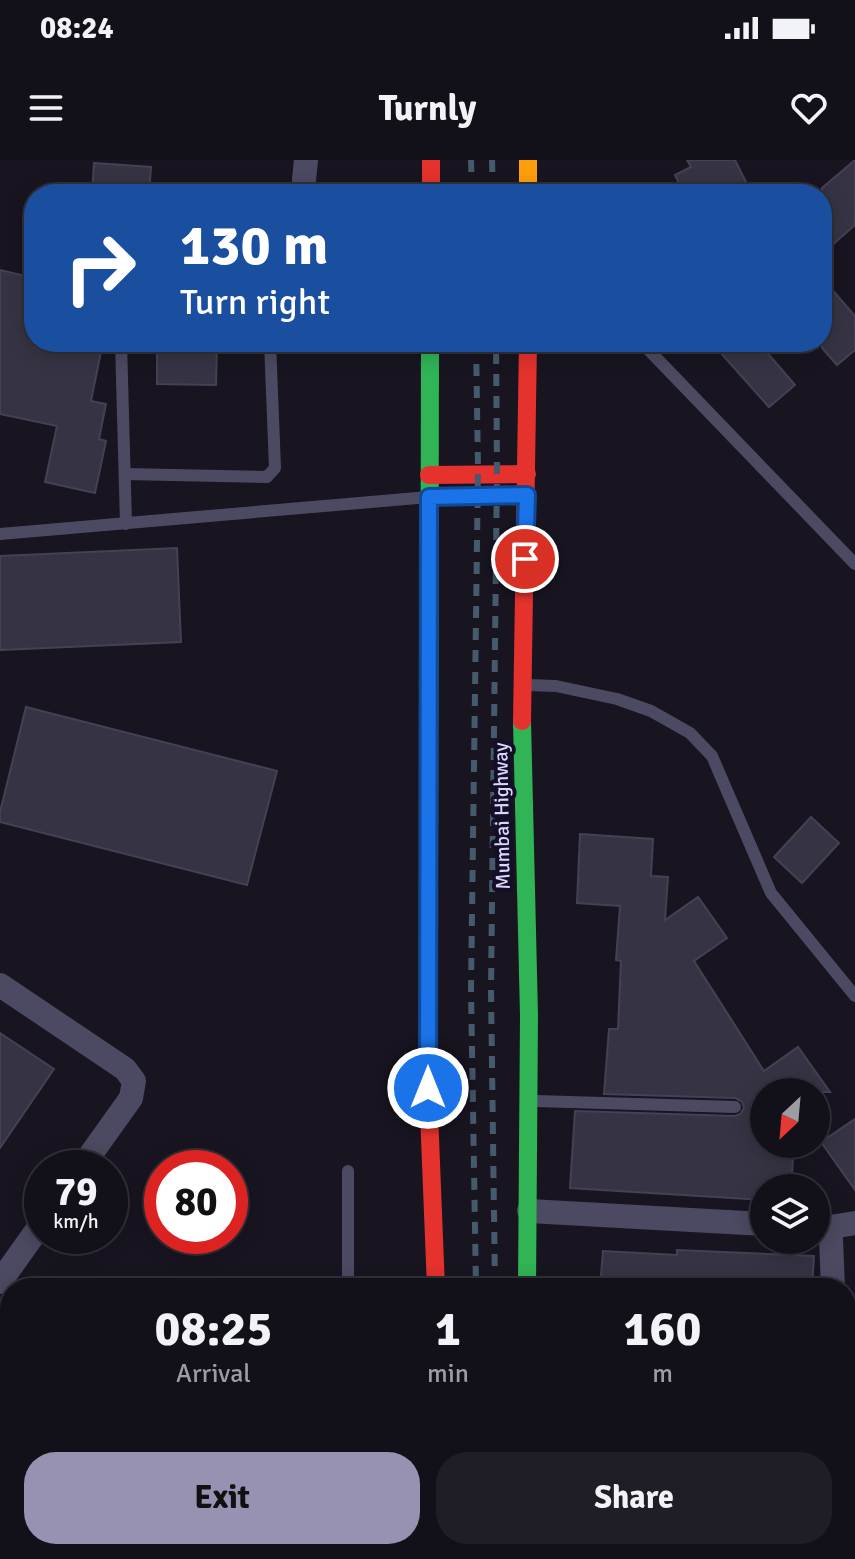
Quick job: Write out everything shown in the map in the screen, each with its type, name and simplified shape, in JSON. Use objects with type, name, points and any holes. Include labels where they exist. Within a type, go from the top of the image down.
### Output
[{"type":"highway","points":[[431,160],[431,184]]},
{"type":"highway","points":[[528,160],[528,184]]},
{"type":"highway","points":[[430,352],[428,1088],[436,1278]]},
{"type":"highway","name":"Mumbai Highway","points":[[527,1278],[529,1100],[520,496],[527,474],[528,352]]},
{"type":"highway","points":[[429,475],[527,474]]},
{"type":"street","points":[[0,985],[125,1069],[134,1081],[131,1098],[94,1150]]},
{"type":"street","points":[[529,1211],[750,1223]]},
{"type":"street","points":[[830,1226],[855,1223]]},
{"type":"street","points":[[830,1238],[833,1278]]},
{"type":"street","points":[[3,1278],[24,1248]]},
{"type":"lane","points":[[121,352],[126,524]]},
{"type":"lane","points":[[125,474],[267,477],[275,468],[270,352]]},
{"type":"lane","points":[[651,352],[855,564]]},
{"type":"lane","points":[[0,534],[429,497],[499,496]]},
{"type":"lane","points":[[521,685],[556,686],[617,699],[651,711],[690,733],[712,756],[771,893],[855,996]]},
{"type":"lane","points":[[529,1100],[735,1107]]},
{"type":"lane","points":[[348,1171],[348,1278]]},
{"type":"building","points":[[687,160],[735,160],[747,184],[679,184],[675,175],[691,167]]},
{"type":"building","points":[[855,160],[855,225],[832,245],[832,184],[827,184]]},
{"type":"building","points":[[94,163],[151,167],[150,184],[93,184]]},
{"type":"building","points":[[0,270],[24,276],[24,352],[101,352],[91,401],[106,404],[99,439],[106,441],[95,493],[45,482],[57,426],[0,414]]},
{"type":"building","points":[[832,290],[855,316],[855,350],[837,365],[826,352],[832,352]]},
{"type":"building","points":[[157,352],[217,352],[216,385],[157,384]]},
{"type":"building","points":[[720,352],[767,352],[795,385],[769,407]]},
{"type":"building","points":[[177,548],[181,642],[0,650],[0,556]]},
{"type":"building","points":[[26,707],[277,771],[247,885],[0,822]]},
{"type":"building","points":[[811,817],[839,843],[802,883],[774,857]]},
{"type":"building","points":[[580,834],[653,839],[651,876],[668,877],[665,920],[698,897],[727,938],[694,961],[764,1071],[798,1047],[820,1078],[750,1078],[750,1158],[793,1158],[792,1174],[750,1174],[750,1199],[570,1188],[575,1111],[735,1116],[744,1108],[742,1102],[735,1098],[604,1094],[609,1029],[618,1029],[621,961],[616,960],[620,906],[577,903]]},
{"type":"building","points":[[0,1033],[54,1069],[0,1148]]},
{"type":"building","points":[[855,1119],[855,1190],[830,1155],[830,1136]]},
{"type":"building","points":[[677,1250],[814,1256],[813,1278],[601,1278],[603,1251],[677,1255]]},
{"type":"railway","points":[[471,160],[472,184]]},
{"type":"railway","points":[[492,160],[493,184]]},
{"type":"railway","points":[[476,352],[478,469],[471,989],[476,1278]]},
{"type":"railway","points":[[495,1278],[491,989],[496,352]]},
{"type":"traffic: fast","points":[[429,877],[430,352]]},
{"type":"traffic: fast","points":[[522,721],[529,1015],[527,1278]]},
{"type":"traffic: slow","points":[[528,160],[528,184]]},
{"type":"traffic: jam","points":[[431,160],[431,184]]},
{"type":"traffic: jam","points":[[522,721],[528,352]]},
{"type":"traffic: jam","points":[[429,475],[527,474]]},
{"type":"traffic: jam","points":[[429,877],[428,1088],[436,1278]]},
{"type":"route","points":[[428,1088],[429,497],[527,495],[525,559]]}]
